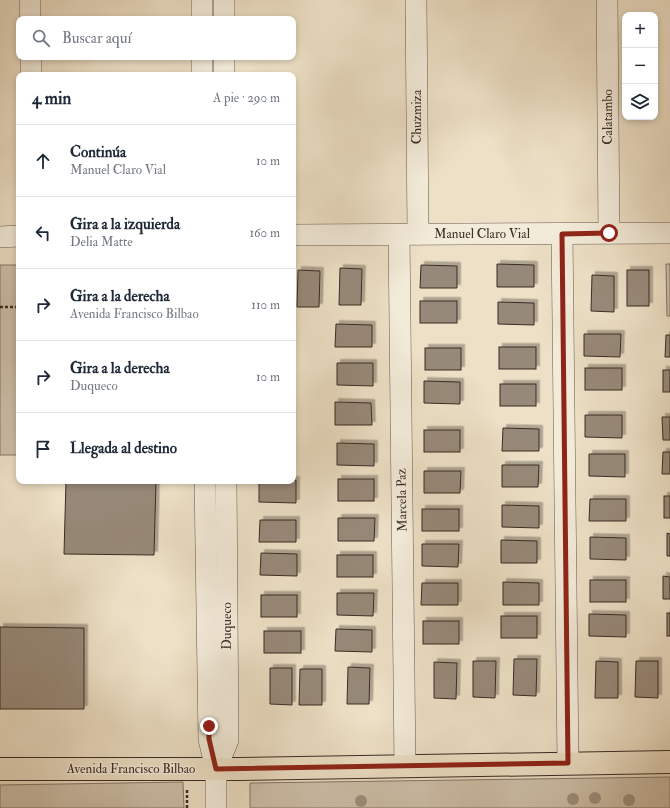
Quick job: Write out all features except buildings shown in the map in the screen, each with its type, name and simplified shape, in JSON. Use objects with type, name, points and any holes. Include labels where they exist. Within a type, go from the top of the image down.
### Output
[{"type":"main road","name":"Avenida Francisco Bilbao","points":[[0,769],[216,769],[670,762]]},
{"type":"street","points":[[30,0],[30,16]]},
{"type":"street","points":[[202,0],[202,16]]},
{"type":"street","points":[[224,0],[224,16]]},
{"type":"street","name":"Chuzmiza","points":[[408,234],[416,0]]},
{"type":"street","name":"Calatambo","points":[[608,0],[609,233]]},
{"type":"street","points":[[31,60],[31,72]]},
{"type":"street","points":[[202,60],[202,72]]},
{"type":"street","points":[[224,60],[224,72]]},
{"type":"street","name":"Manuel Claro Vial","points":[[296,235],[670,233]]},
{"type":"street","name":"Marcela Paz","points":[[405,766],[408,234]]},
{"type":"street","points":[[562,234],[568,763]]},
{"type":"street","points":[[0,236],[16,236]]},
{"type":"street","name":"Duqueco","points":[[205,484],[209,739],[216,769],[216,808]]},
{"type":"street","name":"Duqueco","points":[[216,769],[228,740],[226,484]]},
{"type":"path","points":[[0,307],[16,307]]},
{"type":"shaded area","points":[[666,264],[670,264],[670,316],[667,316]]},
{"type":"shaded area","points":[[0,265],[16,265],[16,455],[0,455]]},
{"type":"shaded area","points":[[670,777],[670,808],[250,808],[250,783]]},
{"type":"shaded area","points":[[183,782],[184,808],[0,808],[0,785]]},
{"type":"route","points":[[209,726],[209,739],[216,769],[568,763],[562,234],[609,233]]}]
